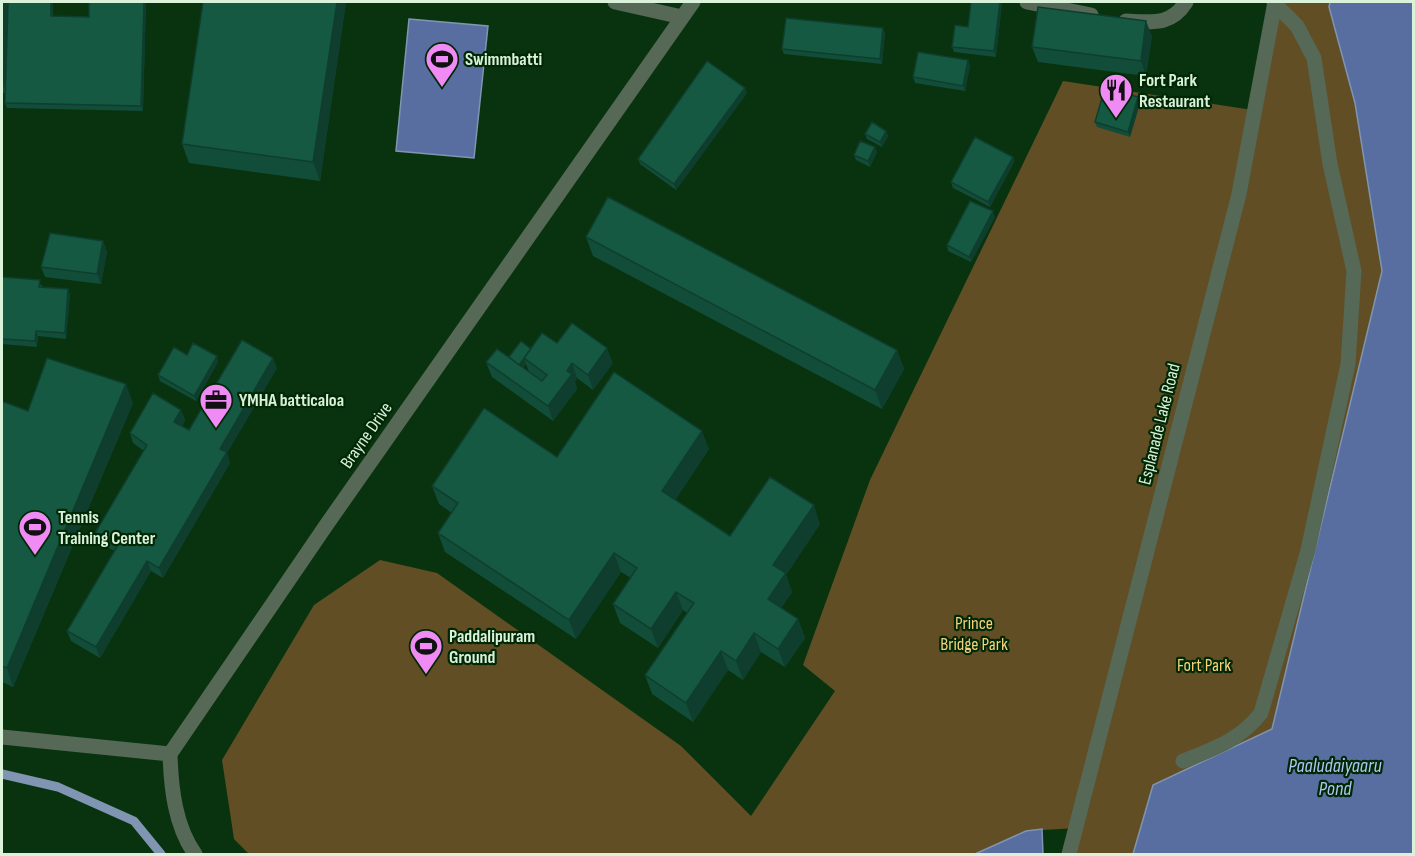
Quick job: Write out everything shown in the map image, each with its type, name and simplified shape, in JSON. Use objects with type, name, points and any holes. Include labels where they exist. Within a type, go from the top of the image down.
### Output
[{"type":"street","points":[[615,2],[682,17]]},
{"type":"street","name":"Brayne Drive","points":[[170,754],[327,524],[693,2]]},
{"type":"street","points":[[1027,2],[1108,19],[1162,23],[1179,12],[1186,2]]},
{"type":"street","points":[[1183,761],[1228,743],[1248,729],[1261,713],[1308,550],[1348,364],[1354,271],[1330,165],[1314,58],[1297,26],[1274,2]]},
{"type":"street","name":"Esplanade Lake Road","points":[[1069,855],[1239,194],[1274,2]]},
{"type":"street","points":[[2,737],[170,754],[171,792],[189,845],[195,855]]},
{"type":"green space","points":[[1278,2],[1330,2],[1329,7],[1355,103],[1382,271],[1272,729],[1154,785],[1133,854],[1072,854],[1077,828],[1026,831],[975,854],[249,854],[234,839],[222,760],[314,605],[380,560],[437,573],[681,746],[751,816],[835,691],[803,665],[870,480],[1063,81],[1259,111]]},
{"type":"water","name":"Paaludaiyaaru Pond","points":[[1330,2],[1413,2],[1413,854],[1133,854],[1153,785],[1272,729],[1382,271],[1355,103],[1329,7]]},
{"type":"water","name":"Swimmbatti","points":[[409,19],[488,26],[474,158],[396,151]]},
{"type":"water","points":[[1042,829],[1043,854],[975,854],[1026,831]]},
{"type":"building","points":[[8,2],[51,2],[51,16],[89,17],[89,2],[144,2],[141,106],[5,103]]},
{"type":"building","points":[[203,2],[337,2],[313,162],[182,144]]},
{"type":"building","points":[[971,2],[1000,2],[994,51],[952,47],[955,25],[968,27]]},
{"type":"building","points":[[1038,7],[1146,21],[1141,61],[1032,47]]},
{"type":"building","points":[[786,18],[883,28],[880,59],[782,49]]},
{"type":"building","points":[[918,52],[968,60],[963,86],[913,77]]},
{"type":"building","points":[[707,61],[745,88],[674,184],[638,159]]},
{"type":"building","points":[[1105,88],[1138,97],[1128,132],[1095,122]]},
{"type":"building","points":[[872,122],[886,131],[880,142],[865,134]]},
{"type":"building","points":[[975,137],[1013,157],[988,202],[951,182]]},
{"type":"building","points":[[860,141],[875,147],[868,161],[854,155]]},
{"type":"building","points":[[608,197],[897,350],[875,390],[586,237]]},
{"type":"building","points":[[970,201],[993,211],[969,257],[947,245]]},
{"type":"building","points":[[50,233],[103,241],[97,274],[41,267]]},
{"type":"building","points":[[2,277],[40,280],[39,287],[68,289],[65,333],[36,331],[35,341],[2,339]]},
{"type":"building","points":[[572,323],[607,348],[588,375],[572,363],[567,371],[572,374],[548,406],[486,362],[497,349],[542,381],[547,375],[524,358],[542,333],[557,343]]},
{"type":"building","points":[[242,340],[273,358],[220,449],[227,452],[159,568],[147,561],[96,647],[67,631],[118,545],[95,533],[147,445],[130,433],[153,393],[181,410],[174,422],[189,430]]},
{"type":"building","points":[[521,341],[531,349],[519,365],[509,357]]},
{"type":"building","points":[[193,343],[217,356],[194,396],[158,375],[174,347],[187,355]]},
{"type":"building","name":"Tennis Training Center","points":[[47,358],[126,384],[7,668],[2,666],[2,401],[28,411]]},
{"type":"building","points":[[614,372],[702,431],[662,491],[730,536],[770,477],[814,505],[773,565],[786,573],[768,599],[798,619],[778,649],[754,633],[736,661],[721,651],[686,703],[645,675],[694,603],[676,592],[651,629],[613,604],[637,568],[614,553],[569,620],[438,533],[458,503],[432,486],[484,408],[557,457]]},
{"type":"waterway","points":[[2,774],[58,787],[134,821],[161,854]]},
{"type":"place","name":"Swimmbatti","points":[[442,88]]},
{"type":"place","name":"Fort Park Restaurant","points":[[1116,119]]},
{"type":"place","name":"YMHA batticaloa","points":[[216,429]]},
{"type":"place","name":"Tennis Training Center","points":[[35,556]]},
{"type":"place","name":"Paddalipuram Ground","points":[[426,675]]},
{"type":"park label","name":"Prince Bridge Park","points":[[974,633]]},
{"type":"park label","name":"Fort Park","points":[[1204,665]]}]
